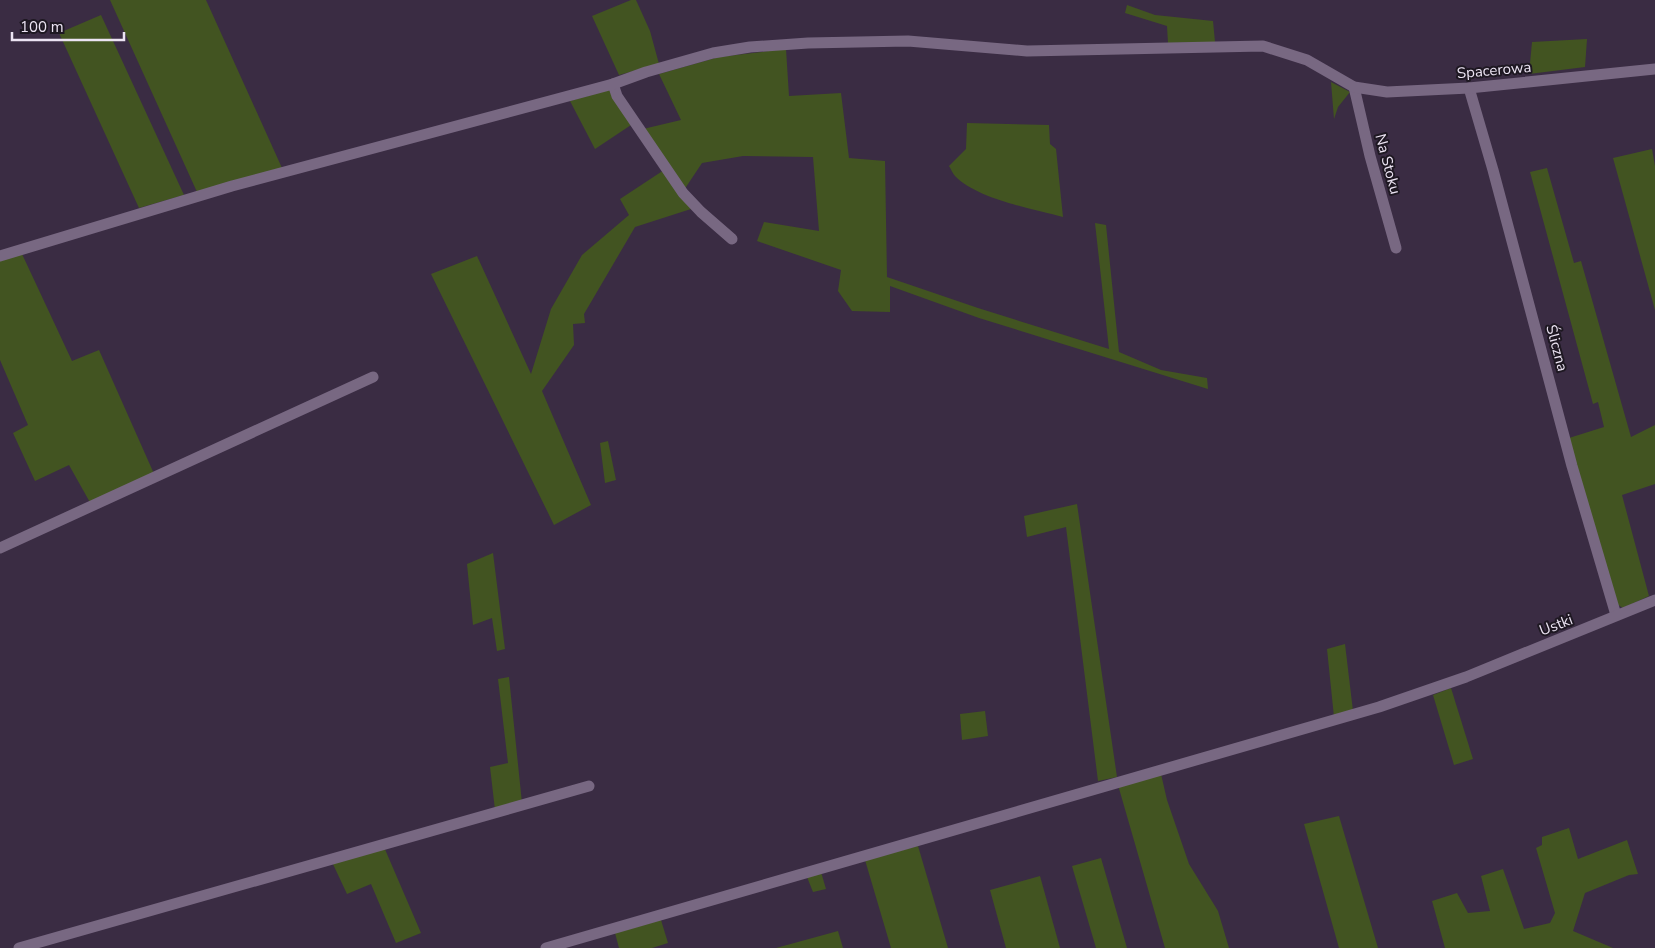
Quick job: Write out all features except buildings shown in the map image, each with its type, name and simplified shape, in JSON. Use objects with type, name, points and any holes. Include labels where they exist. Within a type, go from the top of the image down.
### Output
[{"type":"street","name":"Spacerowa","points":[[0,256],[232,186],[613,84],[646,72],[714,53],[750,47],[808,43],[908,42],[1027,52],[1263,46],[1307,60],[1354,87],[1387,92],[1469,88],[1655,69]]},
{"type":"street","points":[[613,84],[617,96],[683,193],[701,212],[732,238]]},
{"type":"street","name":"Na Stoku","points":[[1354,87],[1370,156],[1396,248]]},
{"type":"street","name":"Śliczna","points":[[1469,88],[1494,170],[1572,466],[1616,615]]},
{"type":"street","points":[[0,548],[373,378]]},
{"type":"street","name":"Ustki","points":[[546,948],[1379,707],[1591,628],[1616,615],[1655,600]]},
{"type":"street","points":[[19,948],[589,786]]},
{"type":"green space","points":[[110,0],[206,0],[282,168],[197,192]]},
{"type":"green space","points":[[631,0],[636,0],[650,31],[659,64],[619,75],[592,16]]},
{"type":"green space","points":[[1127,5],[1155,15],[1213,21],[1215,42],[1168,43],[1167,26],[1125,13]]},
{"type":"green space","points":[[101,15],[184,195],[139,208],[59,33]]},
{"type":"green space","points":[[1587,39],[1585,67],[1529,74],[1532,42]]},
{"type":"green space","points":[[786,49],[789,96],[841,93],[849,158],[885,161],[887,277],[1109,349],[1095,223],[1106,225],[1119,352],[1161,370],[1207,378],[1208,389],[979,318],[890,286],[890,312],[852,311],[838,291],[841,270],[757,241],[764,222],[819,231],[813,157],[743,156],[702,163],[684,190],[643,129],[681,120],[659,74],[719,57]]},
{"type":"green space","points":[[1331,82],[1350,92],[1338,107],[1334,119]]},
{"type":"green space","points":[[609,90],[631,125],[595,149],[570,101]]},
{"type":"green space","points":[[967,123],[1049,125],[1050,144],[1056,149],[1063,217],[1021,207],[991,197],[965,184],[955,176],[949,166],[966,149]]},
{"type":"green space","points":[[1652,149],[1655,166],[1655,310],[1613,158]]},
{"type":"green space","points":[[1547,168],[1574,263],[1581,261],[1631,437],[1655,425],[1655,484],[1622,495],[1649,596],[1623,608],[1615,603],[1569,438],[1604,427],[1598,402],[1593,404],[1530,172]]},
{"type":"green space","points":[[664,170],[691,209],[635,227],[584,314],[585,323],[573,324],[574,345],[542,391],[591,505],[554,525],[431,274],[477,256],[531,374],[551,309],[582,255],[629,215],[620,199]]},
{"type":"green space","points":[[22,254],[72,361],[99,350],[155,476],[92,506],[69,465],[35,481],[13,433],[28,425],[0,360],[0,260]]},
{"type":"green space","points":[[608,441],[616,480],[605,483],[600,443]]},
{"type":"green space","points":[[1077,504],[1117,777],[1098,781],[1066,527],[1027,537],[1024,516]]},
{"type":"green space","points":[[493,553],[505,649],[497,651],[492,618],[473,625],[467,564]]},
{"type":"green space","points":[[1345,644],[1353,711],[1334,717],[1327,649]]},
{"type":"green space","points":[[509,677],[522,803],[495,810],[490,767],[508,763],[498,679]]},
{"type":"green space","points":[[1451,688],[1473,759],[1454,765],[1433,695]]},
{"type":"green space","points":[[985,711],[988,736],[962,740],[960,714]]},
{"type":"green space","points":[[1161,774],[1167,800],[1189,864],[1218,911],[1229,948],[1165,948],[1118,785]]},
{"type":"green space","points":[[1339,816],[1378,948],[1339,948],[1304,824]]},
{"type":"green space","points":[[1569,828],[1578,859],[1627,840],[1638,874],[1629,875],[1585,893],[1573,931],[1613,948],[1445,948],[1432,901],[1457,893],[1468,913],[1490,911],[1481,876],[1503,869],[1524,929],[1550,923],[1555,913],[1536,848],[1542,845],[1542,837]]},
{"type":"green space","points":[[918,846],[948,948],[891,948],[865,860]]},
{"type":"green space","points":[[384,847],[421,933],[396,943],[371,884],[347,894],[332,862]]},
{"type":"green space","points":[[1101,858],[1127,948],[1096,948],[1072,866]]},
{"type":"green space","points":[[821,872],[826,889],[813,892],[807,877]]},
{"type":"green space","points":[[1040,876],[1060,948],[1006,948],[990,890]]},
{"type":"green space","points":[[661,920],[668,943],[652,948],[619,948],[615,933]]},
{"type":"green space","points":[[838,931],[843,948],[776,948]]}]
